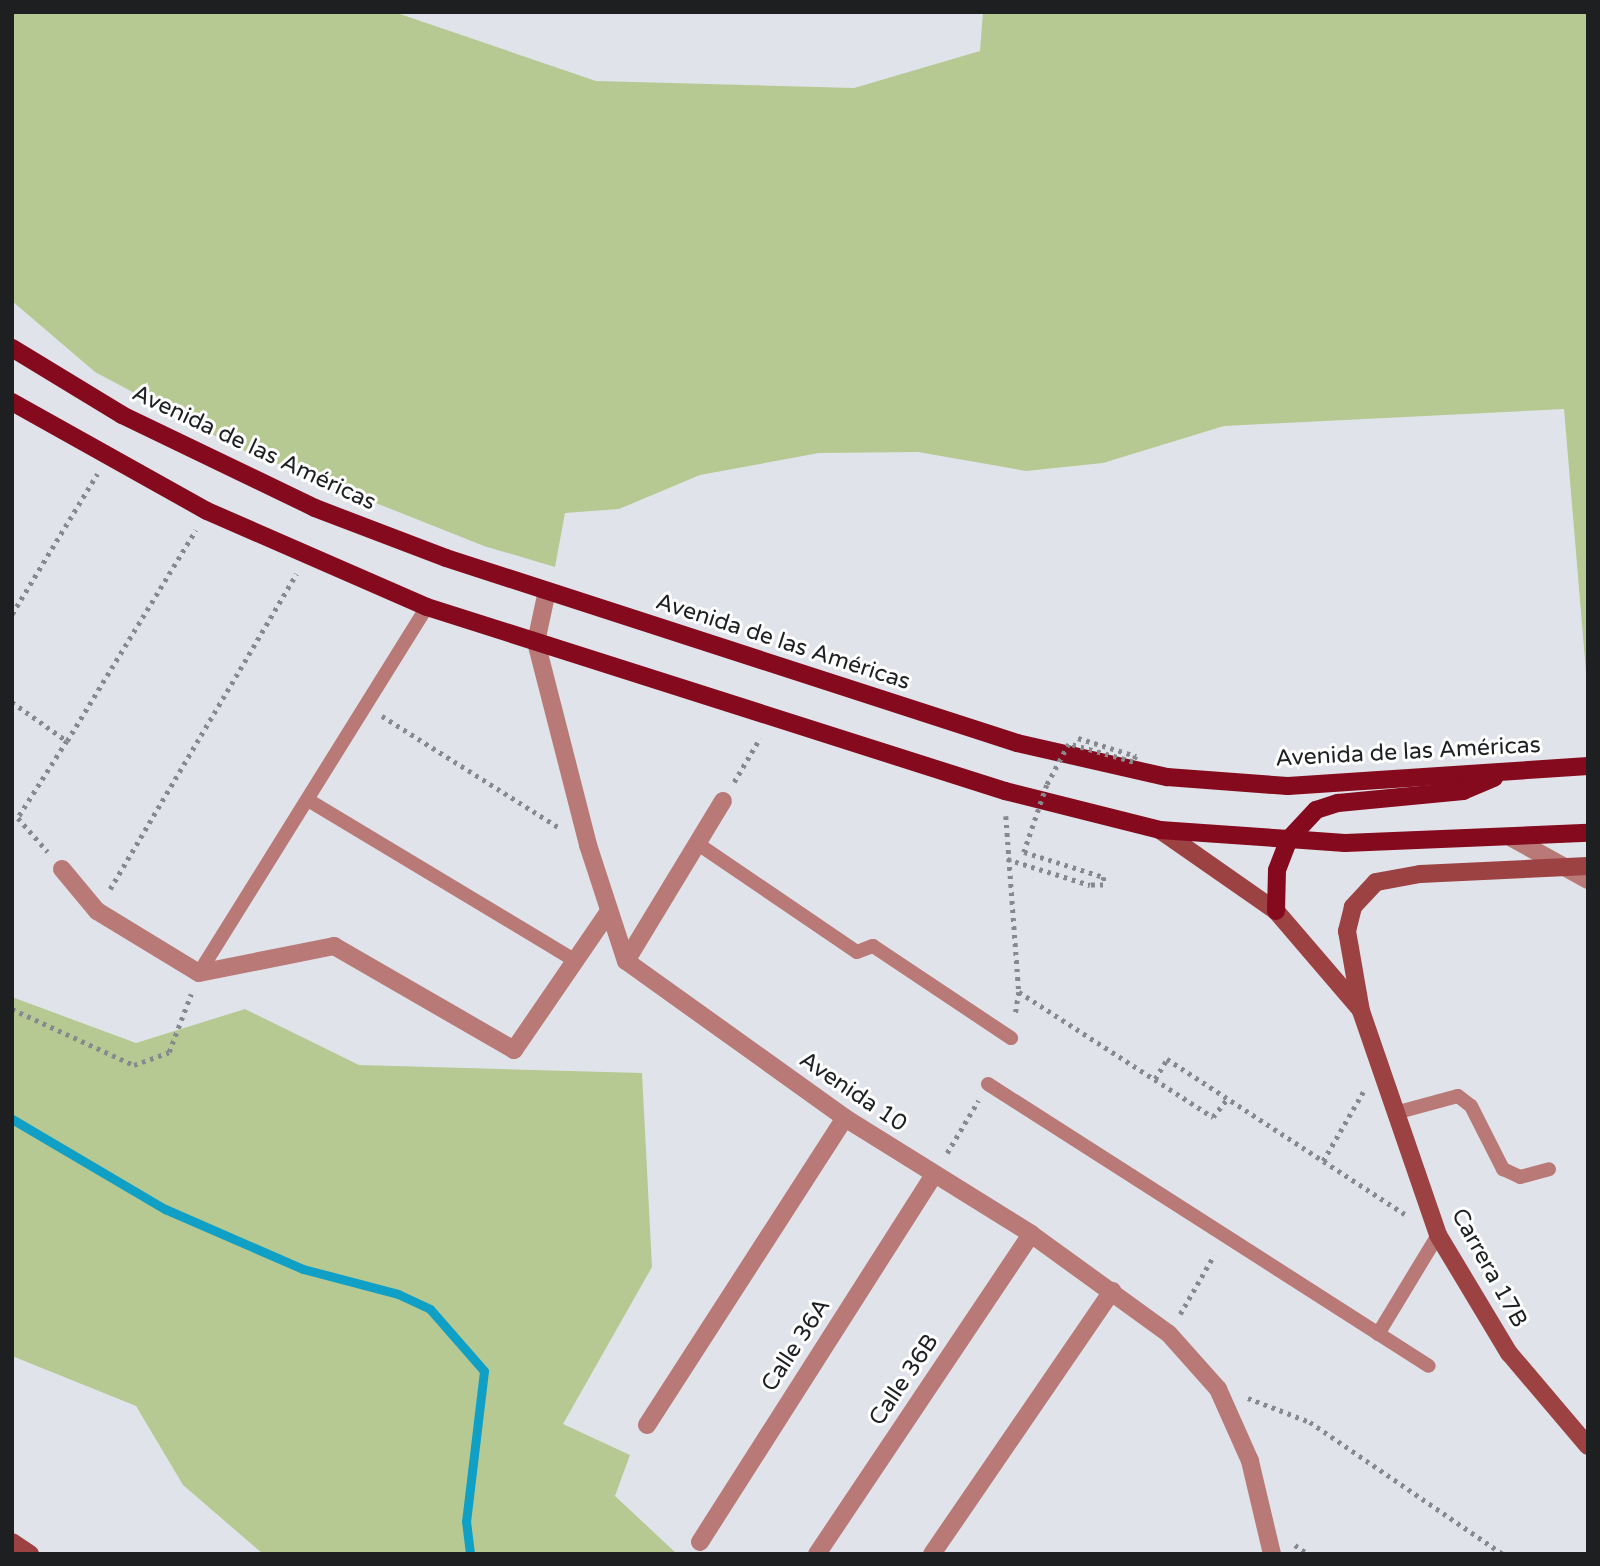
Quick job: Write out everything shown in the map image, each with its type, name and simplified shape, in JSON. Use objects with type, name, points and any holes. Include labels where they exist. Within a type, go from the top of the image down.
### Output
[{"type":"main road","name":"Avenida de las Américas","points":[[12,348],[122,415],[315,508],[547,591],[1017,743],[1167,777],[1288,786],[1588,766]]},
{"type":"main road","points":[[12,402],[107,459],[207,511],[306,558],[427,607],[1005,791],[1160,830],[1345,844],[1588,833]]},
{"type":"main road","points":[[1276,911],[1277,870],[1289,839],[1307,816],[1338,803],[1463,791],[1507,772]]},
{"type":"street","points":[[547,591],[536,642],[607,914],[626,961]]},
{"type":"street","points":[[626,961],[723,801]]},
{"type":"street","name":"Carrera 17B","points":[[1160,830],[1276,911],[1361,1011]]},
{"type":"street","points":[[1512,838],[1579,866],[1588,880]]},
{"type":"street","name":"Carrera 17B","points":[[1579,866],[1420,874],[1376,882],[1353,907],[1347,931],[1361,1011],[1438,1235],[1509,1353],[1588,1446]]},
{"type":"street","points":[[62,869],[97,911],[199,973],[334,946],[514,1050],[573,959],[607,914]]},
{"type":"street","name":"Avenida 10","points":[[626,961],[845,1118],[1031,1234],[1169,1334],[1218,1390],[1251,1461],[1272,1554]]},
{"type":"street","points":[[647,1425],[845,1118]]},
{"type":"street","name":"Calle 36A","points":[[700,1542],[934,1175]]},
{"type":"street","name":"Calle 36B","points":[[817,1554],[1031,1234]]},
{"type":"street","points":[[932,1554],[1112,1291]]},
{"type":"street","points":[[12,1542],[30,1554]]},
{"type":"lane","points":[[199,973],[427,607]]},
{"type":"lane","points":[[307,800],[573,959]]},
{"type":"lane","points":[[698,844],[858,952],[873,946],[1011,1038]]},
{"type":"lane","points":[[988,1084],[1429,1366]]},
{"type":"lane","points":[[1395,1113],[1458,1096],[1471,1106],[1503,1169],[1520,1177],[1549,1169]]},
{"type":"lane","points":[[1378,1334],[1438,1235]]},
{"type":"path","points":[[12,614],[107,459]]},
{"type":"path","points":[[62,869],[18,818],[207,511]]},
{"type":"path","points":[[97,911],[306,558]]},
{"type":"path","points":[[12,702],[67,741]]},
{"type":"path","points":[[366,706],[588,845]]},
{"type":"path","points":[[723,801],[773,717]]},
{"type":"path","points":[[1007,859],[1090,885],[1103,885],[1104,877],[1024,852],[1046,785],[1069,744],[1133,762],[1136,756],[1078,738]]},
{"type":"path","points":[[1005,791],[1007,859],[1018,992],[1011,1038]]},
{"type":"path","points":[[12,1009],[134,1065],[169,1052],[199,973]]},
{"type":"path","points":[[1018,992],[1213,1117],[1227,1099]]},
{"type":"path","points":[[1155,1079],[1167,1059],[1438,1235]]},
{"type":"path","points":[[1323,1161],[1379,1066]]},
{"type":"path","points":[[934,1175],[988,1084]]},
{"type":"path","points":[[1169,1334],[1225,1236]]},
{"type":"path","points":[[1218,1390],[1310,1422],[1503,1554]]},
{"type":"green space","points":[[12,12],[394,12],[596,81],[854,88],[980,51],[983,12],[1588,12],[1588,696],[1564,409],[1224,426],[1103,463],[1026,471],[918,452],[819,453],[700,475],[619,509],[565,513],[555,567],[484,546],[240,449],[95,372],[12,301]]},
{"type":"green space","points":[[12,997],[136,1043],[245,1009],[359,1065],[642,1073],[652,1267],[563,1424],[630,1455],[615,1496],[677,1554],[263,1554],[183,1485],[136,1406],[12,1356]]},
{"type":"waterway","points":[[12,1119],[165,1209],[303,1269],[398,1294],[430,1309],[484,1371],[466,1521],[470,1554]]}]
